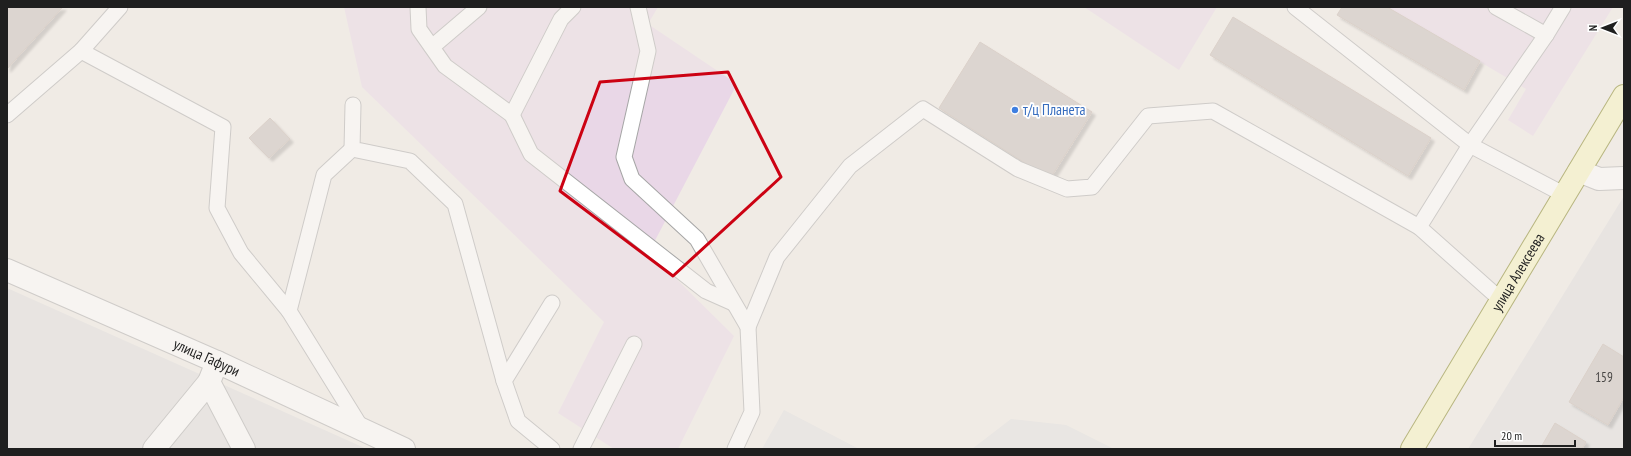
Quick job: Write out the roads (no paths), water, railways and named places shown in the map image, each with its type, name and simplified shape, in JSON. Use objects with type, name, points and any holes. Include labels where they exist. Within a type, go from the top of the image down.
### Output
[{"type":"main road","name":"улица Алексеева","points":[[1412,449],[1624,96]]},
{"type":"street","points":[[1579,171],[1599,179],[1624,178]]},
{"type":"street","name":"улица Гафури","points":[[7,270],[217,362],[404,449]]},
{"type":"street","points":[[154,449],[209,382],[217,362]]},
{"type":"street","points":[[209,382],[244,449]]},
{"type":"lane","points":[[7,115],[81,51],[120,7]]},
{"type":"lane","points":[[418,7],[419,29],[445,66],[512,115],[531,154],[706,291],[733,303]]},
{"type":"lane","points":[[432,47],[479,7]]},
{"type":"lane","points":[[512,115],[561,19],[573,7]]},
{"type":"lane","points":[[638,7],[648,51],[624,157],[632,179],[696,240],[748,327]]},
{"type":"lane","points":[[1295,7],[1470,144],[1564,195]]},
{"type":"lane","points":[[1496,7],[1546,35]]},
{"type":"lane","points":[[1419,227],[1470,144],[1546,35],[1563,7]]},
{"type":"lane","points":[[81,51],[223,127],[216,208],[240,253],[290,311],[363,431]]},
{"type":"lane","points":[[290,311],[324,175],[352,149],[353,105]]},
{"type":"lane","points":[[735,449],[752,412],[748,327],[777,257],[850,166],[923,109],[1018,169],[1067,189],[1092,187],[1148,116],[1214,111],[1419,227],[1501,300]]},
{"type":"lane","points":[[352,149],[410,160],[455,204],[504,381],[518,421],[552,449]]},
{"type":"lane","points":[[504,381],[552,304]]},
{"type":"lane","points":[[581,449],[634,344]]},
{"type":"place","name":"т/ц Планета","points":[[1015,110]]}]
